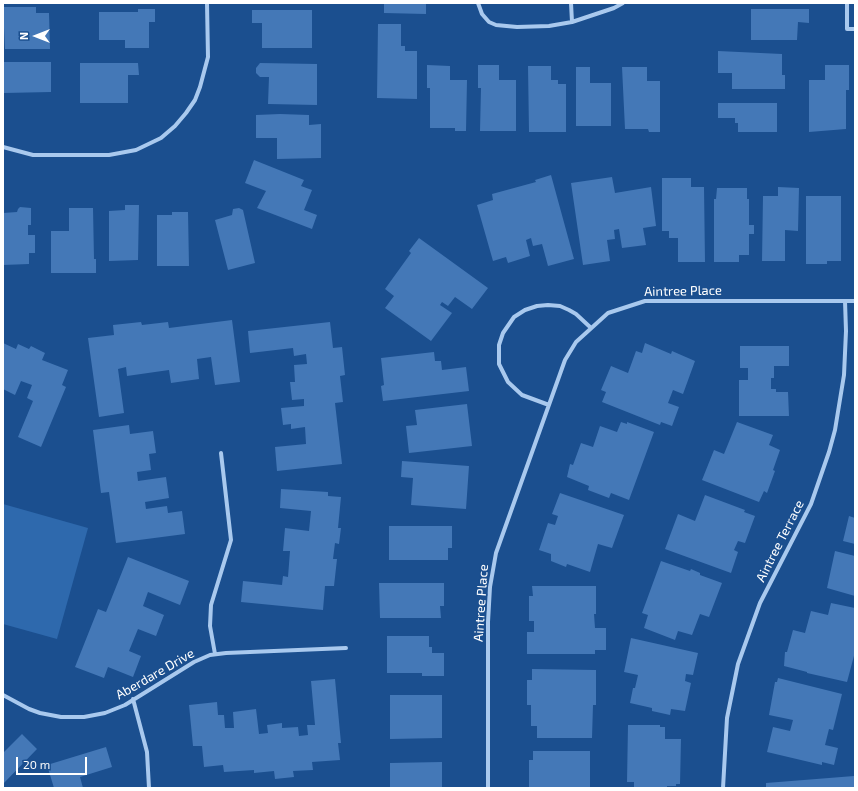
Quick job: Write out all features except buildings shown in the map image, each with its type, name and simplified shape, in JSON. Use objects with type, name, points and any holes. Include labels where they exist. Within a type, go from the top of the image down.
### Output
[{"type":"street","points":[[3,147],[23,153],[46,156],[109,155],[127,152],[145,146],[161,138],[175,126],[191,106],[200,86],[208,57],[207,3]]},
{"type":"street","points":[[478,3],[482,14],[489,22],[496,25],[540,27],[572,22],[614,8],[623,3]]},
{"type":"street","points":[[571,3],[572,22]]},
{"type":"street","points":[[847,3],[848,29],[855,29]]},
{"type":"street","name":"Aintree Place","points":[[488,788],[488,622],[491,580],[496,553],[506,519],[565,360],[576,342],[590,327],[608,313],[645,301],[855,301]]},
{"type":"street","name":"Aintree Terrace","points":[[723,788],[727,718],[738,664],[760,603],[811,504],[829,452],[844,375],[846,331],[845,301]]},
{"type":"street","points":[[548,405],[522,395],[508,382],[500,364],[500,345],[503,333],[514,317],[525,310],[537,306],[548,305],[560,306],[569,310],[581,318],[590,327]]},
{"type":"street","points":[[215,654],[210,626],[211,605],[231,540],[221,453]]},
{"type":"street","name":"Aberdare Drive","points":[[3,695],[29,709],[61,717],[84,717],[105,713],[133,700],[194,662],[215,654],[346,648]]},
{"type":"street","points":[[133,700],[147,752],[149,788]]},
{"type":"shaded area","points":[[3,504],[88,528],[57,639],[3,624]]}]
